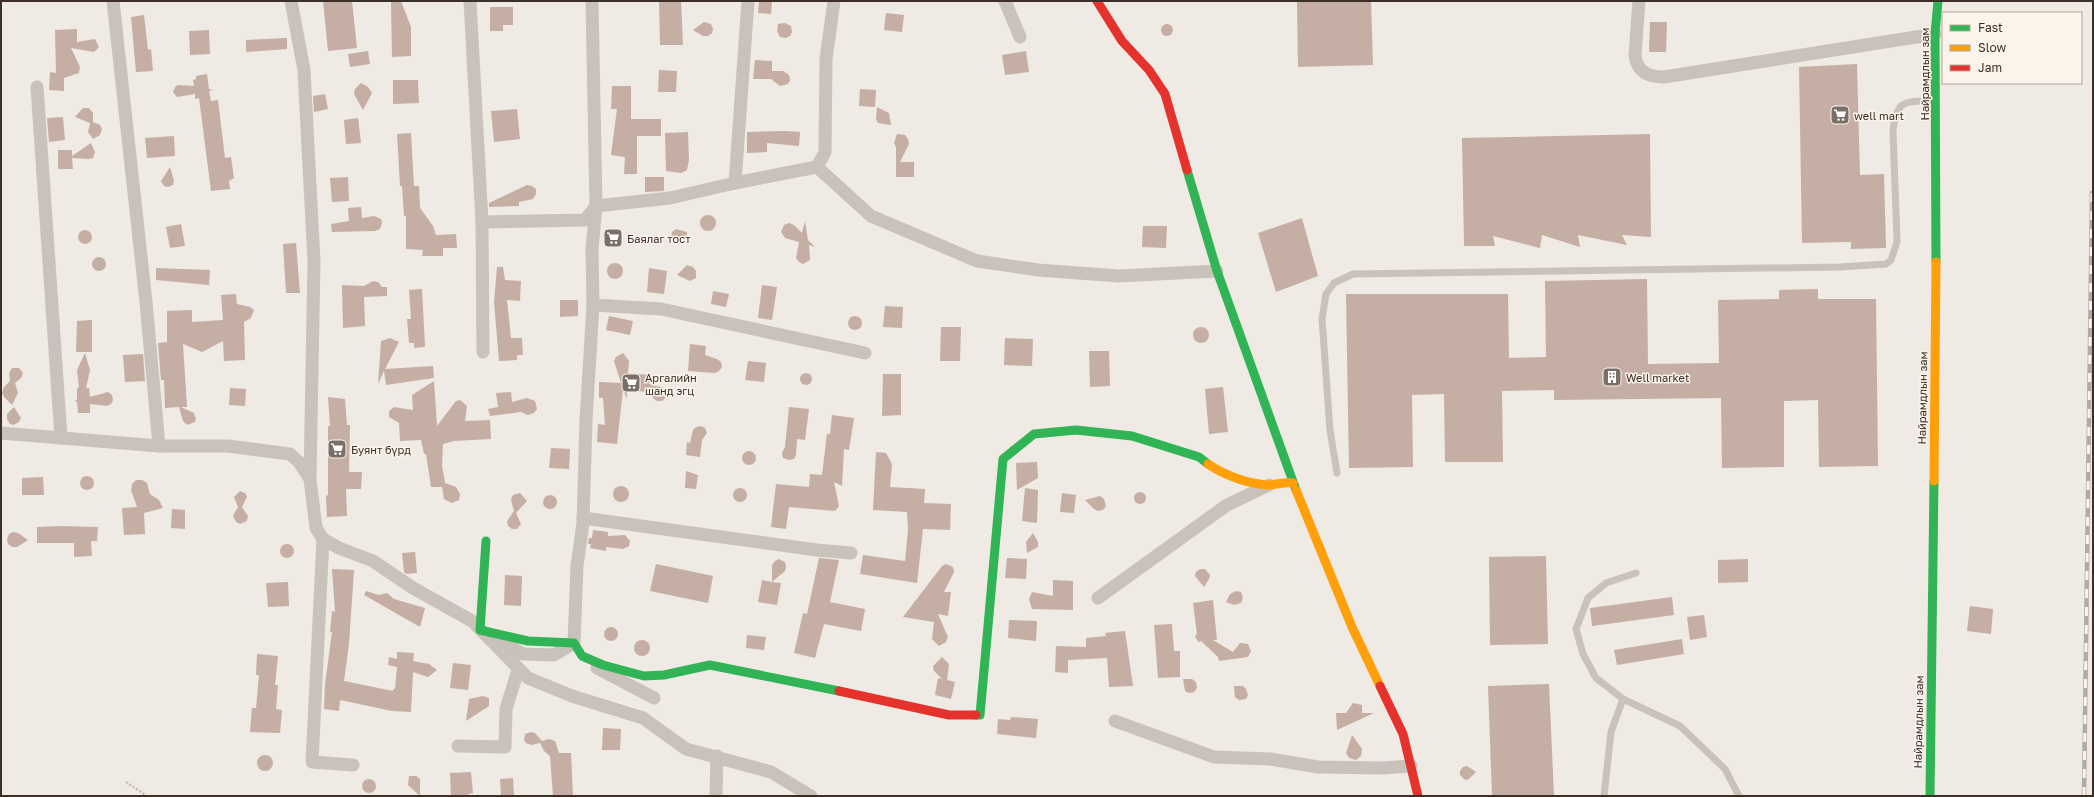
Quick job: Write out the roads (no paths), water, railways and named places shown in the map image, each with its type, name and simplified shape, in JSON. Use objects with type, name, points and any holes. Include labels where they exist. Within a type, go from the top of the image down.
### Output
[{"type":"street","points":[[113,1],[146,302],[159,446]]},
{"type":"street","points":[[290,1],[304,70],[314,261],[310,479],[316,528],[324,539],[339,548],[373,561],[413,588],[472,621],[518,670],[528,678],[572,696],[643,718],[686,749],[717,756],[771,772],[811,796]]},
{"type":"street","points":[[470,1],[482,222],[483,352]]},
{"type":"street","points":[[592,1],[596,206],[592,249],[594,305],[586,420],[583,518],[577,566],[574,643],[582,656],[603,672],[654,698]]},
{"type":"street","points":[[735,183],[748,1]]},
{"type":"street","points":[[817,167],[825,152],[826,59],[834,1]]},
{"type":"street","points":[[1005,1],[1020,37]]},
{"type":"street","points":[[1097,1],[1122,41],[1149,70],[1165,94],[1217,271],[1293,483],[1352,627],[1403,734],[1418,796]]},
{"type":"street","points":[[1639,1],[1635,55],[1636,64],[1646,74],[1654,77],[1664,77],[1935,34]]},
{"type":"street","name":"Найрамдлын зам","points":[[1930,796],[1936,262],[1935,34],[1938,1]]},
{"type":"street","points":[[37,87],[61,438]]},
{"type":"street","points":[[482,222],[585,220],[596,206],[670,198],[735,183],[817,167]]},
{"type":"street","points":[[817,167],[871,216],[977,261],[1038,270],[1119,276],[1217,271]]},
{"type":"street","points":[[594,305],[662,309],[865,353]]},
{"type":"street","points":[[582,656],[602,665],[626,670],[644,676],[664,676],[710,664],[871,697],[949,715],[980,715],[1003,459],[1034,434],[1076,430],[1132,436],[1198,457],[1215,469],[1228,475],[1269,484]]},
{"type":"street","points":[[1,433],[159,446],[228,446],[290,454],[300,462],[310,479]]},
{"type":"street","points":[[1098,598],[1227,505],[1269,484],[1281,482],[1293,483]]},
{"type":"street","points":[[583,518],[817,550],[851,553]]},
{"type":"street","points":[[324,539],[312,762],[353,765]]},
{"type":"street","points":[[480,630],[486,541]]},
{"type":"street","points":[[480,630],[523,654],[554,656],[574,643]]},
{"type":"street","points":[[458,746],[505,747],[506,709],[518,670]]},
{"type":"street","points":[[1115,721],[1214,757],[1270,758],[1318,767],[1382,768],[1411,766]]},
{"type":"street","points":[[716,796],[717,756]]},
{"type":"lane","points":[[1337,473],[1330,430],[1322,319],[1326,294],[1334,283],[1353,274],[1840,267],[1886,264],[1891,260],[1897,242],[1893,131],[1895,114],[1899,106],[1905,103],[1936,100]]},
{"type":"lane","points":[[1636,573],[1606,583],[1588,598],[1576,629],[1583,654],[1596,678],[1623,699],[1680,726],[1725,769],[1739,796]]},
{"type":"lane","points":[[1604,796],[1611,732],[1623,699]]},
{"type":"railway","points":[[2084,796],[2092,193]]},
{"type":"place","name":"well mart","points":[[1840,115]]},
{"type":"place","name":"Баялаг тост","points":[[613,238]]},
{"type":"place","name":"Well market","points":[[1612,377]]},
{"type":"place","name":"Аргалийн шанд эгц","points":[[631,383]]},
{"type":"place","name":"Буянт бүрд","points":[[337,449]]}]
